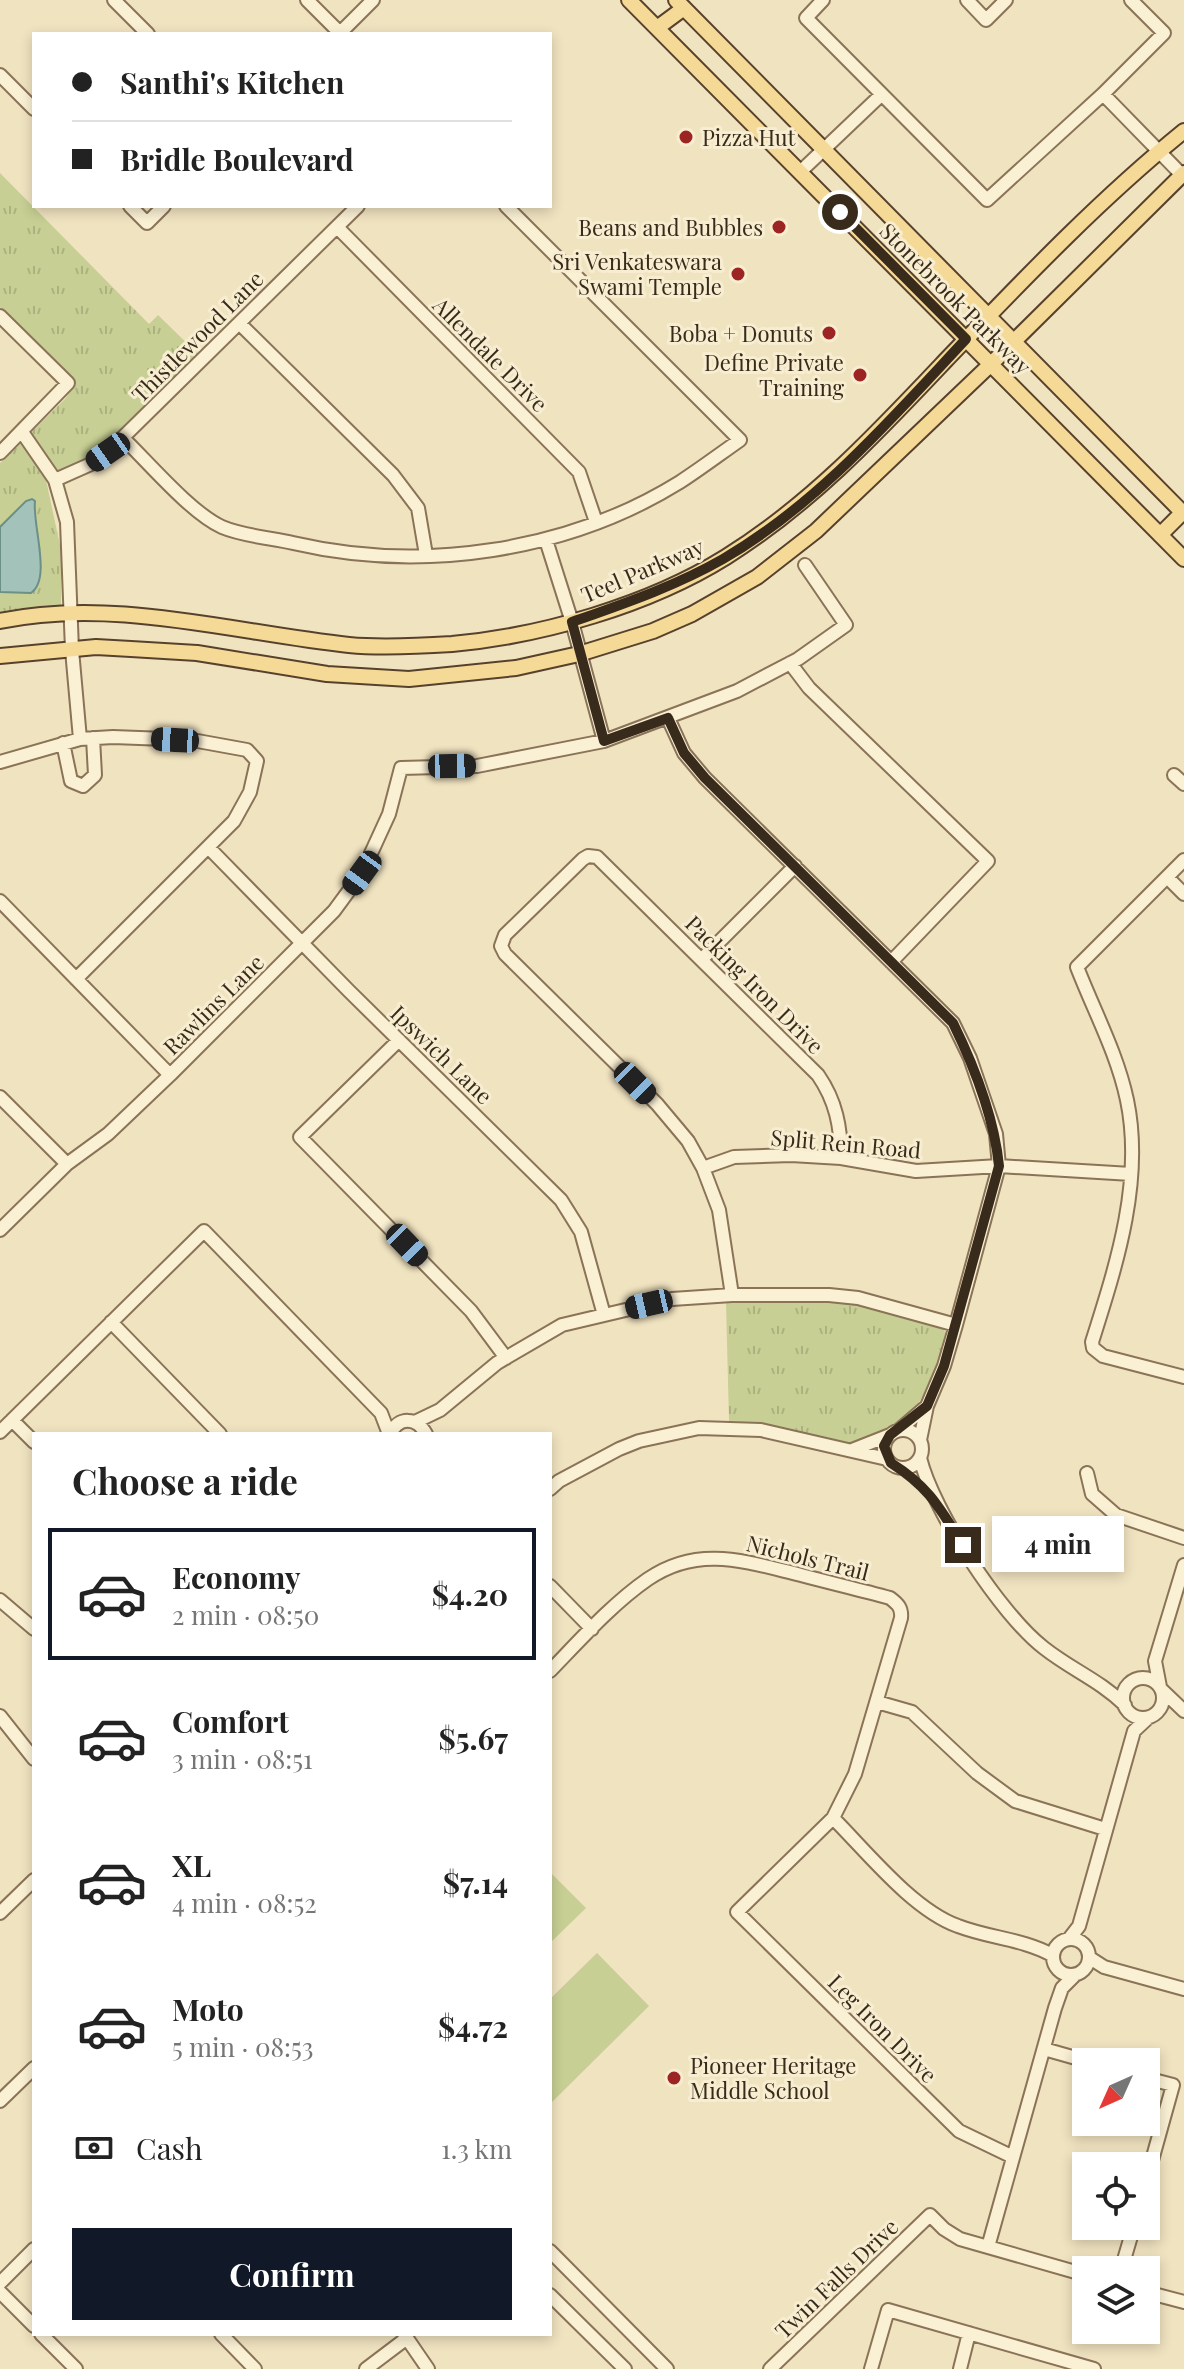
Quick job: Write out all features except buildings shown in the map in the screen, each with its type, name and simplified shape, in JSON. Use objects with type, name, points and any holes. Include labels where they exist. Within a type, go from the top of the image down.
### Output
[{"type":"main road","name":"Stonebrook Parkway","points":[[629,0],[1184,559]]},
{"type":"main road","name":"Stonebrook Parkway","points":[[680,4],[1183,513]]},
{"type":"main road","points":[[657,28],[680,4]]},
{"type":"main road","name":"Teel Parkway","points":[[0,621],[72,614],[168,620],[351,645],[450,644],[521,635],[572,622],[671,585],[723,559],[779,521],[852,459],[1094,211],[1184,131]]},
{"type":"main road","points":[[0,656],[96,647],[197,653],[327,674],[409,679],[516,668],[579,654],[676,622],[768,568],[816,531],[1183,174]]},
{"type":"main road","points":[[1160,535],[1183,513]]},
{"type":"street","points":[[114,0],[146,32]]},
{"type":"street","points":[[307,0],[337,32]]},
{"type":"street","points":[[341,32],[373,0]]},
{"type":"street","points":[[823,0],[806,18],[987,200],[1103,94],[1164,33],[1131,0]]},
{"type":"street","points":[[967,0],[986,20],[1006,0]]},
{"type":"street","points":[[0,75],[32,107]]},
{"type":"street","points":[[1103,94],[1183,174]]},
{"type":"street","points":[[800,172],[881,95]]},
{"type":"street","points":[[132,208],[147,223],[162,208]]},
{"type":"street","name":"Thistlewood Lane","points":[[55,480],[91,464],[123,438],[356,208]]},
{"type":"street","points":[[123,438],[195,508],[222,526],[338,553],[426,555],[480,553],[546,540],[596,522],[680,482],[740,440],[508,208]]},
{"type":"street","name":"Allendale Drive","points":[[337,227],[579,472],[596,522]]},
{"type":"street","points":[[0,316],[68,383],[0,453]]},
{"type":"street","points":[[239,323],[393,475],[418,508],[426,555]]},
{"type":"street","points":[[22,432],[55,480],[67,522],[72,650],[95,775],[83,786],[71,781],[63,743]]},
{"type":"street","points":[[546,540],[604,741],[737,691],[790,663],[846,625],[805,565]]},
{"type":"street","points":[[790,663],[809,688],[988,861],[891,962]]},
{"type":"street","points":[[668,718],[684,753],[705,778],[953,1023],[970,1058],[996,1134],[999,1166],[956,1325],[944,1366],[927,1406],[920,1440],[920,1458],[930,1493],[979,1571],[1016,1621],[1042,1646],[1105,1685],[1136,1716],[1183,1711]]},
{"type":"street","points":[[0,762],[86,738],[192,740],[247,750],[255,756],[258,765],[243,807],[209,848],[76,979]]},
{"type":"street","name":"Rawlins Lane","points":[[0,1230],[67,1164],[108,1134],[170,1075],[334,911],[362,873],[389,814],[401,768],[477,766],[604,741]]},
{"type":"street","name":"Ipswich Lane","points":[[209,848],[569,1209],[583,1238],[604,1315]]},
{"type":"street","name":"Packing Iron Drive","points":[[703,1168],[669,1117],[505,954],[501,943],[505,935],[583,859],[591,856],[600,859],[818,1075],[836,1110],[841,1130],[841,1158]]},
{"type":"street","points":[[1184,860],[1077,967],[1113,1052],[1127,1101],[1132,1153],[1123,1233],[1092,1342],[1093,1348],[1103,1356],[1184,1377]]},
{"type":"street","points":[[702,959],[795,866]]},
{"type":"street","points":[[1167,877],[1184,894]]},
{"type":"street","points":[[0,901],[170,1075]]},
{"type":"street","points":[[399,1040],[300,1137],[471,1311],[506,1358]]},
{"type":"street","points":[[0,1097],[67,1164]]},
{"type":"street","name":"Split Rein Road","points":[[703,1168],[746,1156],[841,1158],[916,1171],[999,1166],[1131,1174]]},
{"type":"street","points":[[703,1168],[723,1227],[732,1295]]},
{"type":"street","points":[[0,1432],[204,1231],[381,1413],[421,1425],[426,1432]]},
{"type":"street","points":[[429,1432],[440,1410],[467,1385],[562,1325],[672,1299],[732,1295],[829,1295],[858,1298],[956,1325]]},
{"type":"street","points":[[111,1322],[218,1432]]},
{"type":"street","points":[[887,1459],[884,1446],[895,1432],[927,1406]]},
{"type":"street","points":[[391,1432],[396,1425],[440,1410]]},
{"type":"street","points":[[381,1413],[388,1432]]},
{"type":"street","points":[[12,1420],[32,1440]]},
{"type":"street","points":[[552,1487],[619,1449],[639,1441],[699,1428],[761,1430],[887,1459],[930,1493]]},
{"type":"street","points":[[852,1450],[895,1432],[908,1430],[920,1440]]},
{"type":"street","points":[[901,1468],[912,1466],[920,1458]]},
{"type":"street","points":[[1087,1473],[1092,1494],[1116,1515],[1184,1538]]},
{"type":"street","name":"Nichols Trail","points":[[552,1669],[629,1594],[651,1577],[676,1565],[713,1557],[738,1559],[890,1598],[900,1607],[899,1627],[877,1702]]},
{"type":"street","points":[[1134,1731],[1126,1707],[1125,1690],[1155,1661],[1184,1565]]},
{"type":"street","points":[[552,1588],[592,1629]]},
{"type":"street","points":[[0,1600],[32,1627]]},
{"type":"street","points":[[1105,1829],[1015,1801],[977,1773],[912,1712],[877,1702],[855,1774],[833,1818],[926,1911],[958,1926],[1038,1947],[1054,1950],[1075,1940],[1134,1731],[1162,1705],[1155,1661]]},
{"type":"street","points":[[1105,1685],[1150,1679],[1183,1711]]},
{"type":"street","points":[[0,1716],[32,1756]]},
{"type":"street","name":"Leg Iron Drive","points":[[833,1818],[737,1912],[959,2131],[1013,2157]]},
{"type":"street","points":[[0,1913],[32,1882]]},
{"type":"street","points":[[1062,1988],[1084,1967],[1086,1946],[1075,1940]]},
{"type":"street","points":[[1054,1950],[1062,1988],[988,2247],[1072,2271]]},
{"type":"street","points":[[1060,1972],[1104,1967],[1184,1989]]},
{"type":"street","points":[[1044,2049],[1072,2057]]},
{"type":"street","points":[[1,2098],[32,2070]]},
{"type":"street","points":[[1160,2082],[1173,2085],[1160,2132]]},
{"type":"street","name":"Twin Falls Drive","points":[[770,2369],[930,2215],[960,2239],[988,2247]]},
{"type":"street","points":[[0,2283],[32,2251]]},
{"type":"street","points":[[552,2253],[667,2369]]},
{"type":"street","points":[[0,2292],[32,2324]]},
{"type":"street","points":[[1160,2296],[1184,2302]]},
{"type":"street","points":[[552,2297],[625,2369]]},
{"type":"street","points":[[871,2369],[888,2310],[1094,2369]]},
{"type":"street","points":[[960,2369],[969,2333]]},
{"type":"street","points":[[43,2336],[76,2369]]},
{"type":"street","points":[[223,2336],[255,2369]]},
{"type":"street","points":[[366,2369],[406,2336],[428,2369]]},
{"type":"green space","points":[[0,173],[149,324],[158,315],[200,356],[102,451],[46,480],[61,550],[61,605],[0,616],[0,463],[65,399],[76,384],[0,307]]},
{"type":"green space","points":[[757,1298],[844,1302],[942,1327],[947,1335],[917,1406],[892,1430],[874,1438],[852,1443],[764,1424],[729,1421],[726,1302]]},
{"type":"green space","points":[[552,1874],[586,1908],[552,1941]]},
{"type":"green space","points":[[597,1953],[649,2006],[552,2102],[552,1997]]},
{"type":"water","points":[[26,501],[35,501],[41,564],[37,586],[31,593],[0,592],[0,527]]},
{"type":"place","name":"Pizza Hut","points":[[686,137]]},
{"type":"place","name":"Beans and Bubbles","points":[[779,227]]},
{"type":"place","name":"Sri Venkateswara Swami Temple","points":[[738,274]]},
{"type":"place","name":"Boba + Donuts","points":[[829,333]]},
{"type":"place","name":"Define Private Training","points":[[860,375]]},
{"type":"place","name":"Pioneer Heritage Middle School","points":[[674,2078]]},
{"type":"route","points":[[840,212],[966,339],[852,459],[779,521],[723,559],[658,591],[572,622],[604,741],[668,718],[684,753],[705,778],[953,1023],[970,1058],[996,1134],[999,1166],[944,1366],[927,1406],[890,1435],[884,1446],[887,1459],[930,1493],[963,1545]]}]
